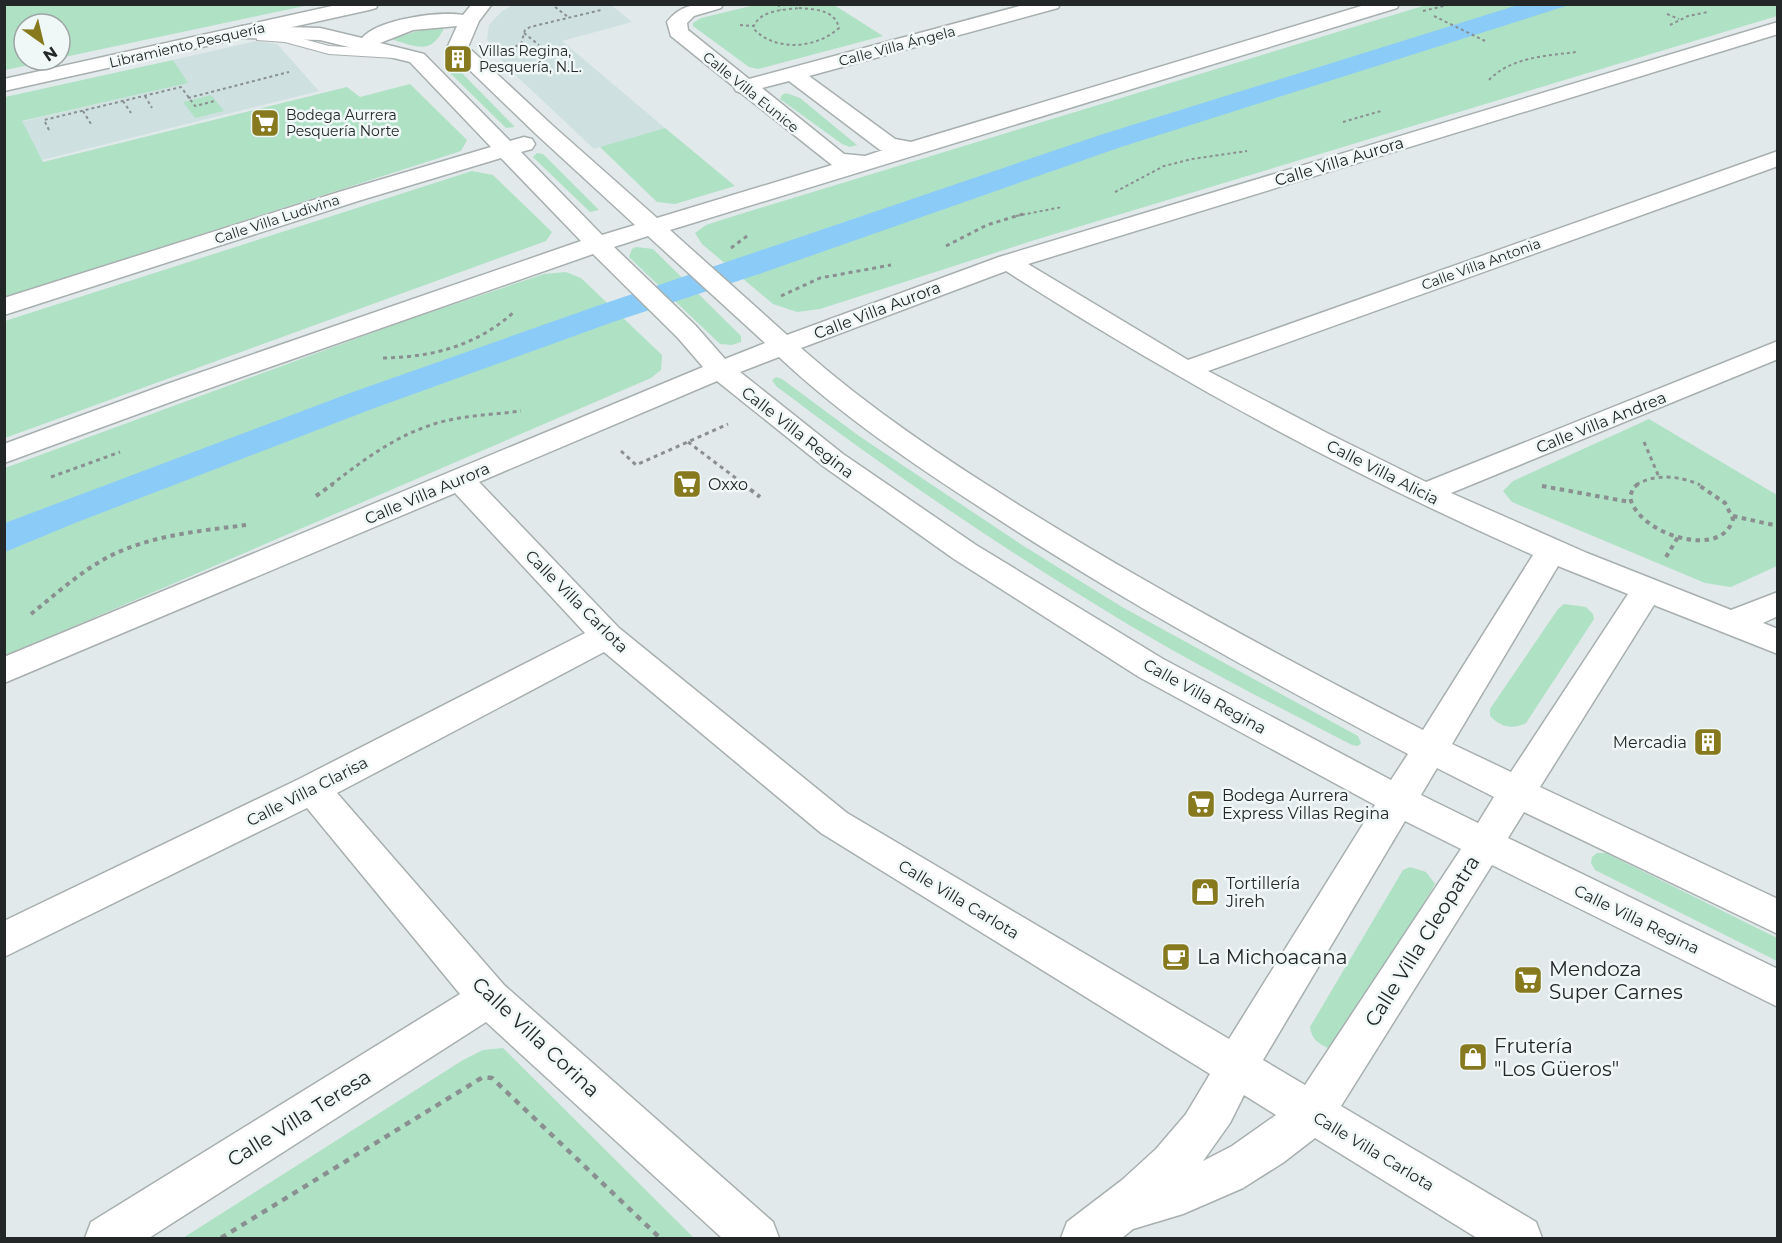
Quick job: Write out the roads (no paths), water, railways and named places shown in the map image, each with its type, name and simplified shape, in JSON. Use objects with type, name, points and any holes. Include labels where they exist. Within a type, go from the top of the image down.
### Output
[{"type":"street","points":[[391,51],[415,54],[441,50],[451,45],[483,4]]},
{"type":"street","name":"Calle Villa Eunice","points":[[714,4],[687,12],[677,22],[678,32],[835,167]]},
{"type":"street","name":"Calle Villa Ángela","points":[[743,87],[1051,4]]},
{"type":"street","points":[[4,454],[188,386],[625,236],[835,167],[880,155],[915,149],[1390,4]]},
{"type":"street","points":[[327,35],[319,30],[320,23],[335,14],[364,5]]},
{"type":"street","name":"Libramiento Pesquería","points":[[4,85],[244,35],[364,5]]},
{"type":"street","points":[[367,45],[375,35],[437,20],[452,19],[465,28]]},
{"type":"street","points":[[465,28],[459,49],[551,135],[625,236]]},
{"type":"street","name":"Calle Villa Aurora","points":[[4,671],[751,358],[1008,262],[1778,28]]},
{"type":"street","points":[[244,35],[298,32],[327,35],[417,58],[505,149],[625,236]]},
{"type":"street","points":[[794,74],[880,155]]},
{"type":"street","name":"Calle Villa Ludivina","points":[[4,306],[551,135]]},
{"type":"street","name":"Calle Villa Antonia","points":[[1185,370],[1778,158]]},
{"type":"street","name":"Calle Villa Regina","points":[[1778,918],[1431,749],[1198,626],[1018,518],[854,406],[751,358],[681,328],[629,275],[625,236],[688,258],[742,309],[751,358],[766,407],[864,482],[965,552],[1151,668],[1399,801],[1778,989]]},
{"type":"street","name":"Calle Villa Alicia","points":[[1008,262],[1100,321],[1185,370],[1425,493],[1551,550],[1778,642]]},
{"type":"street","name":"Calle Villa Andrea","points":[[1425,493],[1778,349]]},
{"type":"street","name":"Calle Villa Carlota","points":[[460,480],[607,636],[834,823],[1519,1239]]},
{"type":"street","name":"Calle Villa Cleopatra","points":[[1084,1239],[1125,1209],[1160,1178],[1190,1144],[1215,1108],[1235,1067],[1551,550]]},
{"type":"street","name":"Calle Villa Cleopatra","points":[[1125,1209],[1208,1184],[1244,1165],[1278,1142],[1312,1113],[1647,590]]},
{"type":"street","points":[[1732,623],[1778,603]]},
{"type":"street","name":"Calle Villa Clarisa","points":[[4,940],[312,789],[607,636]]},
{"type":"street","name":"Calle Villa Corina","points":[[312,789],[489,998],[756,1239]]},
{"type":"street","name":"Calle Villa Teresa","points":[[108,1239],[489,998]]},
{"type":"lane","points":[[244,35],[272,37],[329,50],[412,56]]},
{"type":"water","points":[[1518,5],[1569,5],[1121,147],[759,274],[613,322],[372,409],[5,552],[5,523],[350,393],[597,306],[1100,135]]},
{"type":"place","name":"Villas Regina, Pesquería, N.L.","points":[[458,59]]},
{"type":"place","name":"Bodega Aurrera Pesquería Norte","points":[[265,123]]},
{"type":"place","name":"Oxxo","points":[[687,484]]},
{"type":"place","name":"Mercadia","points":[[1708,742]]},
{"type":"place","name":"Bodega Aurrera Express Villas Regina","points":[[1201,804]]},
{"type":"place","name":"Tortillería Jireh","points":[[1205,892]]},
{"type":"place","name":"La Michoacana","points":[[1176,957]]},
{"type":"place","name":"Mendoza Super Carnes","points":[[1528,980]]},
{"type":"place","name":"Frutería \"Los Güeros\"","points":[[1473,1057]]}]
